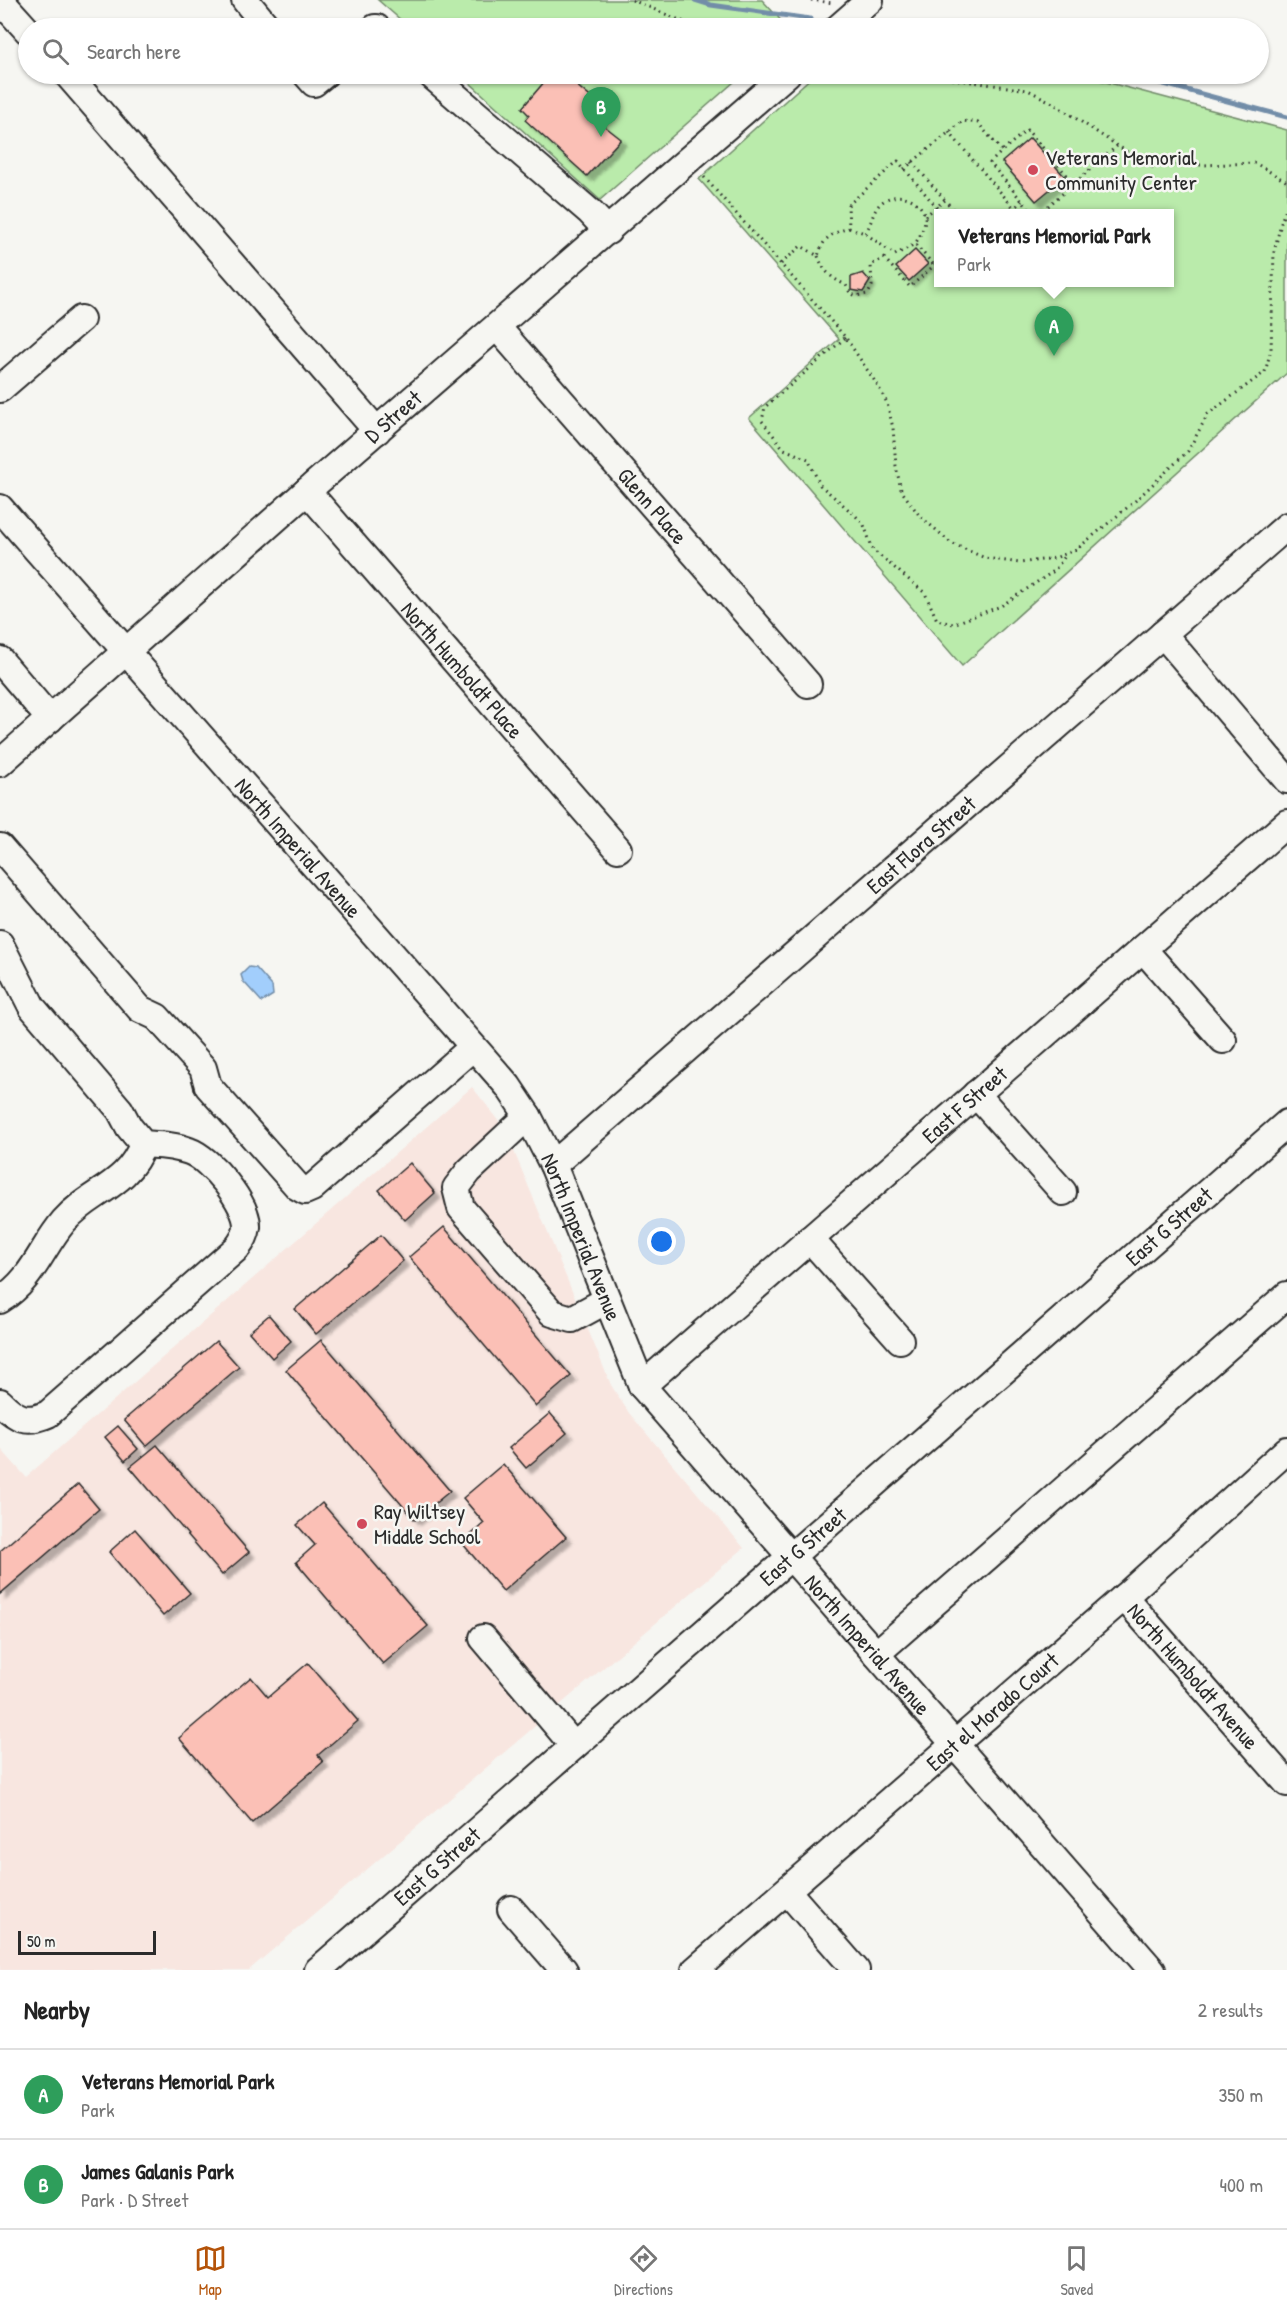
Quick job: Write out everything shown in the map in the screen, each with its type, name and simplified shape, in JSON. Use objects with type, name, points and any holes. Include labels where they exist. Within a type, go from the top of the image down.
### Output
[{"type":"street","points":[[244,0],[259,18]]},
{"type":"street","points":[[838,16],[870,0]]},
{"type":"street","points":[[76,84],[377,431]]},
{"type":"street","points":[[442,84],[590,212],[608,231]]},
{"type":"street","name":"D Street","points":[[0,764],[307,491],[776,84]]},
{"type":"street","points":[[0,389],[81,319]]},
{"type":"street","name":"Glenn Place","points":[[497,327],[808,684]]},
{"type":"street","name":"North Humboldt Place","points":[[307,491],[618,849]]},
{"type":"street","name":"North Imperial Avenue","points":[[0,507],[507,1086],[528,1116],[553,1165],[642,1386],[1152,1970]]},
{"type":"street","name":"East Flora Street","points":[[553,1165],[1287,525]]},
{"type":"street","points":[[1163,634],[1287,780]]},
{"type":"street","points":[[0,660],[50,719]]},
{"type":"street","name":"East F Street","points":[[642,1386],[1287,823]]},
{"type":"street","points":[[0,847],[140,1009],[157,1017],[203,1068],[208,1086],[298,1187],[305,1191],[312,1188],[473,1047]]},
{"type":"street","points":[[0,944],[32,1007],[120,1110],[129,1127],[143,1144],[175,1147],[200,1156],[233,1191],[245,1215],[247,1227],[237,1248],[48,1414],[24,1419],[13,1415],[0,1402]]},
{"type":"street","points":[[1143,949],[1223,1040]]},
{"type":"street","points":[[976,1094],[1064,1192]]},
{"type":"street","points":[[528,1116],[469,1171],[456,1188],[460,1208],[552,1313],[572,1319],[607,1300]]},
{"type":"street","name":"East G Street","points":[[318,1970],[1287,1123]]},
{"type":"street","points":[[0,1300],[23,1281],[64,1221],[88,1201],[114,1184],[128,1170],[143,1144]]},
{"type":"street","points":[[810,1239],[900,1340]]},
{"type":"street","points":[[876,1654],[1287,1295]]},
{"type":"street","name":"East el Morado Court","points":[[695,1970],[1124,1597],[1287,1451]]},
{"type":"street","name":"North Humboldt Avenue","points":[[1124,1597],[1287,1783]]},
{"type":"street","points":[[483,1638],[574,1746]]},
{"type":"street","points":[[787,1891],[856,1970]]},
{"type":"street","points":[[512,1909],[564,1970]]},
{"type":"path","points":[[632,0],[675,18]]},
{"type":"path","points":[[811,0],[838,16]]},
{"type":"path","points":[[986,84],[1028,90],[1051,102],[1150,167],[1255,163],[1287,182]]},
{"type":"path","points":[[904,169],[963,121],[978,123],[1002,151]]},
{"type":"path","points":[[1029,209],[990,163],[1027,130],[1074,183]]},
{"type":"path","points":[[950,132],[1014,208],[1022,201]]},
{"type":"path","points":[[1044,209],[1118,146]]},
{"type":"path","points":[[849,228],[848,205],[898,161],[937,208],[945,200]]},
{"type":"path","points":[[912,162],[953,209]]},
{"type":"path","points":[[704,177],[845,338],[887,403],[893,428],[896,466],[902,490],[919,515],[951,543],[985,558],[1020,563],[1055,558],[1077,549],[1134,502],[1188,451],[1208,414],[1265,372],[1271,350],[1274,252],[1287,207]]},
{"type":"path","points":[[818,256],[823,242],[833,233],[849,228],[865,233],[895,255],[915,244],[921,235],[924,213],[912,200],[901,195],[890,197],[879,205],[865,233]]},
{"type":"path","points":[[924,217],[934,210]]},
{"type":"path","points":[[884,258],[909,287],[933,264],[915,244]]},
{"type":"path","points":[[781,264],[801,246],[818,256],[831,278],[846,285],[850,293],[856,296],[868,294],[872,286],[872,265],[884,258],[889,251]]},
{"type":"path","points":[[845,338],[765,407],[762,421],[784,449],[808,459],[820,485],[864,525],[873,550],[925,593],[937,620],[953,624],[1001,606],[1054,572],[1066,553]]},
{"type":"shaded area","name":"Ray Wiltsey Middle School","points":[[472,1087],[497,1118],[513,1149],[611,1385],[629,1413],[744,1548],[249,1970],[0,1970],[0,1448],[26,1477]]},
{"type":"green space","points":[[378,0],[762,0],[779,18],[399,18]]},
{"type":"green space","points":[[471,84],[732,84],[600,200]]},
{"type":"green space","points":[[804,84],[1114,84],[1287,130],[1287,373],[962,666],[749,418],[839,339],[699,179]]},
{"type":"water","points":[[249,967],[256,968],[272,986],[273,995],[262,1002],[243,981],[241,975]]},
{"type":"building","points":[[542,84],[575,84],[608,112],[598,121],[621,139],[587,176],[525,120],[529,115],[522,108]]},
{"type":"building","name":"Veterans Memorial Community Center","points":[[1030,138],[1065,177],[1036,201],[1002,162]]},
{"type":"building","points":[[915,250],[928,264],[909,281],[896,267]]},
{"type":"building","points":[[863,273],[870,281],[863,292],[851,290],[851,277]]},
{"type":"building","points":[[410,1163],[435,1193],[405,1220],[379,1190]]},
{"type":"building","points":[[444,1227],[571,1376],[536,1406],[409,1257]]},
{"type":"building","points":[[381,1235],[403,1261],[316,1334],[295,1309]]},
{"type":"building","points":[[269,1315],[291,1341],[272,1358],[249,1332]]},
{"type":"building","points":[[321,1340],[450,1491],[415,1520],[286,1370]]},
{"type":"building","points":[[216,1341],[239,1367],[146,1446],[124,1420]]},
{"type":"building","points":[[550,1413],[567,1433],[526,1468],[509,1448]]},
{"type":"building","points":[[118,1426],[138,1449],[125,1461],[105,1437]]},
{"type":"building","points":[[157,1445],[249,1552],[222,1575],[130,1467]]},
{"type":"building","points":[[503,1464],[566,1537],[503,1591],[462,1543],[484,1523],[463,1498]]},
{"type":"building","points":[[78,1484],[99,1509],[0,1594],[0,1551]]},
{"type":"building","points":[[322,1503],[428,1626],[383,1664],[296,1562],[315,1545],[297,1525]]},
{"type":"building","points":[[135,1529],[190,1593],[163,1616],[109,1552]]},
{"type":"building","points":[[308,1663],[358,1721],[318,1755],[323,1762],[252,1823],[179,1738],[251,1677],[268,1697]]},
{"type":"waterway","points":[[695,0],[711,5],[803,18]]},
{"type":"waterway","points":[[1164,84],[1287,117]]},
{"type":"place","name":"James Galanis Park","points":[[601,137]]},
{"type":"place","name":"Veterans Memorial Community Center","points":[[1033,170]]},
{"type":"place","name":"Veterans Memorial Park","points":[[1054,356]]},
{"type":"place","name":"Ray Wiltsey Middle School","points":[[362,1524]]}]
